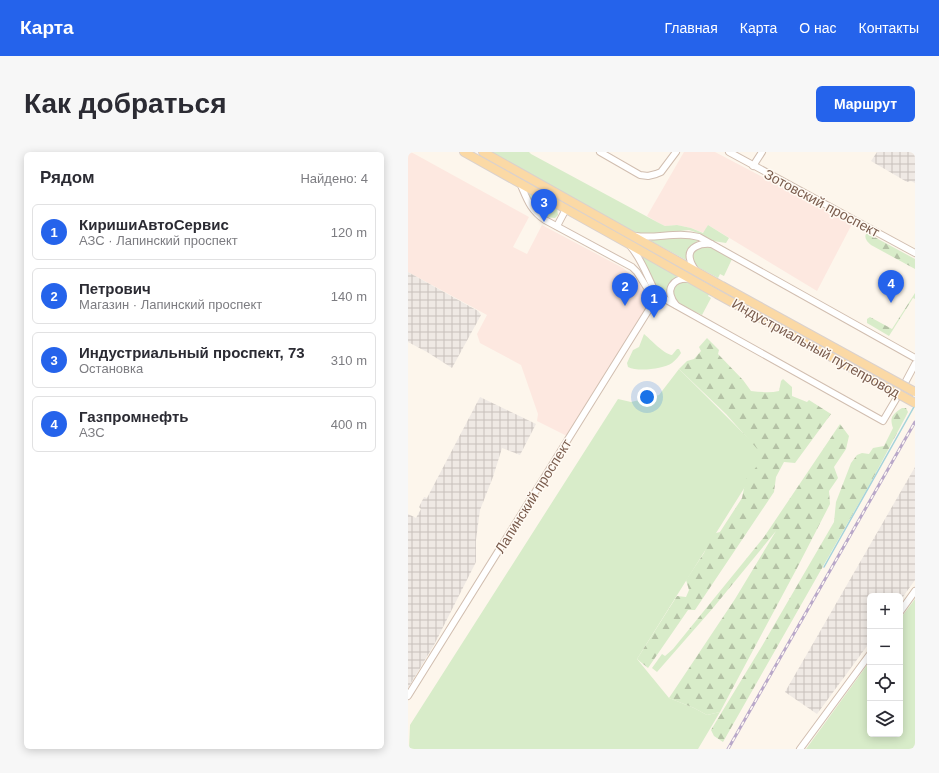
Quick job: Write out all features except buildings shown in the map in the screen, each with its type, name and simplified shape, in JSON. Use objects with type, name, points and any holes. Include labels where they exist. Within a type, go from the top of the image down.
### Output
[{"type":"main road","name":"Индустриальный путепровод","points":[[464,152],[915,403]]},
{"type":"main road","name":"Индустриальный путепровод","points":[[483,152],[915,392]]},
{"type":"street","points":[[600,152],[640,175],[648,176],[661,172],[676,152]]},
{"type":"street","name":"Зотовский проспект","points":[[729,152],[915,254]]},
{"type":"street","points":[[753,166],[762,152]]},
{"type":"street","points":[[520,183],[532,208],[539,216],[632,268],[637,272],[652,296],[677,306],[883,421],[896,399]]},
{"type":"street","points":[[558,226],[566,209]]},
{"type":"street","points":[[632,235],[644,237],[672,234],[699,237],[915,358]]},
{"type":"street","points":[[627,243],[636,253],[656,297]]},
{"type":"street","points":[[696,271],[690,258],[690,253],[693,248],[703,244],[713,244]]},
{"type":"street","points":[[677,306],[671,297],[671,287],[679,280],[692,280]]},
{"type":"street","name":"Лапинский проспект","points":[[408,696],[656,297]]},
{"type":"street","points":[[906,381],[915,364]]},
{"type":"street","points":[[903,608],[915,591]]},
{"type":"street","points":[[800,749],[867,658]]},
{"type":"shaded area","points":[[408,152],[411,152],[529,217],[513,247],[527,254],[542,225],[623,268],[635,278],[643,289],[649,300],[646,309],[567,436],[537,421],[538,414],[521,365],[480,343],[477,334],[487,315],[408,272]]},
{"type":"shaded area","points":[[684,152],[715,152],[852,224],[817,291],[708,225],[704,233],[677,225],[665,226],[647,216]]},
{"type":"shaded area","points":[[877,152],[915,152],[915,183],[911,181],[907,182],[871,161]]},
{"type":"shaded area","points":[[408,272],[478,311],[481,315],[452,368],[408,342]]},
{"type":"shaded area","points":[[480,397],[536,424],[520,455],[502,448],[493,477],[480,510],[476,540],[476,562],[434,645],[408,688],[408,514],[416,518],[421,509],[419,507],[424,497],[427,498]]},
{"type":"shaded area","points":[[915,467],[915,580],[903,597],[903,593],[867,593],[867,646],[817,714],[785,692]]},
{"type":"green space","points":[[490,152],[529,152],[665,226],[677,225],[691,228],[703,233],[708,225],[729,238],[726,243],[713,241],[689,230],[646,235],[638,234]]},
{"type":"green space","points":[[529,193],[557,208],[558,215],[555,218],[550,218],[541,214],[533,204],[528,195]]},
{"type":"green space","points":[[867,233],[915,259],[915,269],[871,245],[867,241],[865,235]]},
{"type":"green space","points":[[689,235],[699,240],[690,248],[686,260],[651,241],[652,239]]},
{"type":"green space","points":[[708,246],[732,259],[724,276],[720,274],[718,278],[696,266],[693,262],[692,256],[696,248]]},
{"type":"green space","points":[[643,257],[677,275],[665,293],[659,293],[642,259]]},
{"type":"green space","points":[[687,281],[710,293],[708,296],[711,298],[702,315],[683,305],[675,298],[674,289],[676,285]]},
{"type":"green space","points":[[915,293],[915,299],[913,298],[889,336],[867,323],[867,319],[870,317],[892,329]]},
{"type":"green space","points":[[644,334],[669,354],[672,355],[677,349],[679,349],[681,353],[672,363],[663,367],[644,370],[632,369],[628,367],[627,363],[633,350],[639,347]]},
{"type":"green space","points":[[707,338],[719,350],[718,354],[743,380],[751,391],[779,391],[781,381],[783,379],[792,387],[792,396],[807,402],[809,400],[831,414],[795,463],[784,462],[776,477],[774,492],[695,610],[688,610],[648,668],[637,659],[677,596],[686,597],[689,590],[686,580],[704,553],[712,534],[720,532],[742,498],[747,474],[753,471],[760,462],[759,451],[726,414],[679,369],[687,361],[694,359],[701,351],[699,347]]},
{"type":"green space","points":[[679,369],[765,455],[637,659],[669,698],[707,715],[720,712],[698,749],[409,749],[410,725],[618,399],[631,402],[659,395]]},
{"type":"green space","points":[[902,408],[906,408],[908,412],[871,482],[723,742],[714,736],[711,730],[834,522],[836,502],[851,463],[857,455],[862,453],[869,454],[873,448],[884,446],[893,428],[891,421],[892,418],[896,412]]},
{"type":"green space","points":[[840,424],[849,436],[846,449],[834,467],[838,478],[829,491],[830,504],[720,712],[707,715],[669,698],[735,599],[776,531],[713,608],[657,672],[652,668],[662,654],[665,656],[673,649],[764,537]]},
{"type":"green space","points":[[915,599],[915,749],[806,749],[867,665],[867,737],[903,737],[903,615]]},
{"type":"waterway","points":[[824,567],[915,405]]},
{"type":"railway","points":[[728,749],[915,422]]},
{"type":"place","name":"Индустриальный проспект, 73","points":[[544,222]]},
{"type":"place","name":"Газпромнефть","points":[[891,303]]},
{"type":"place","name":"Петрович","points":[[625,306]]},
{"type":"place","name":"КиришиАвтоСервис","points":[[654,318]]}]
